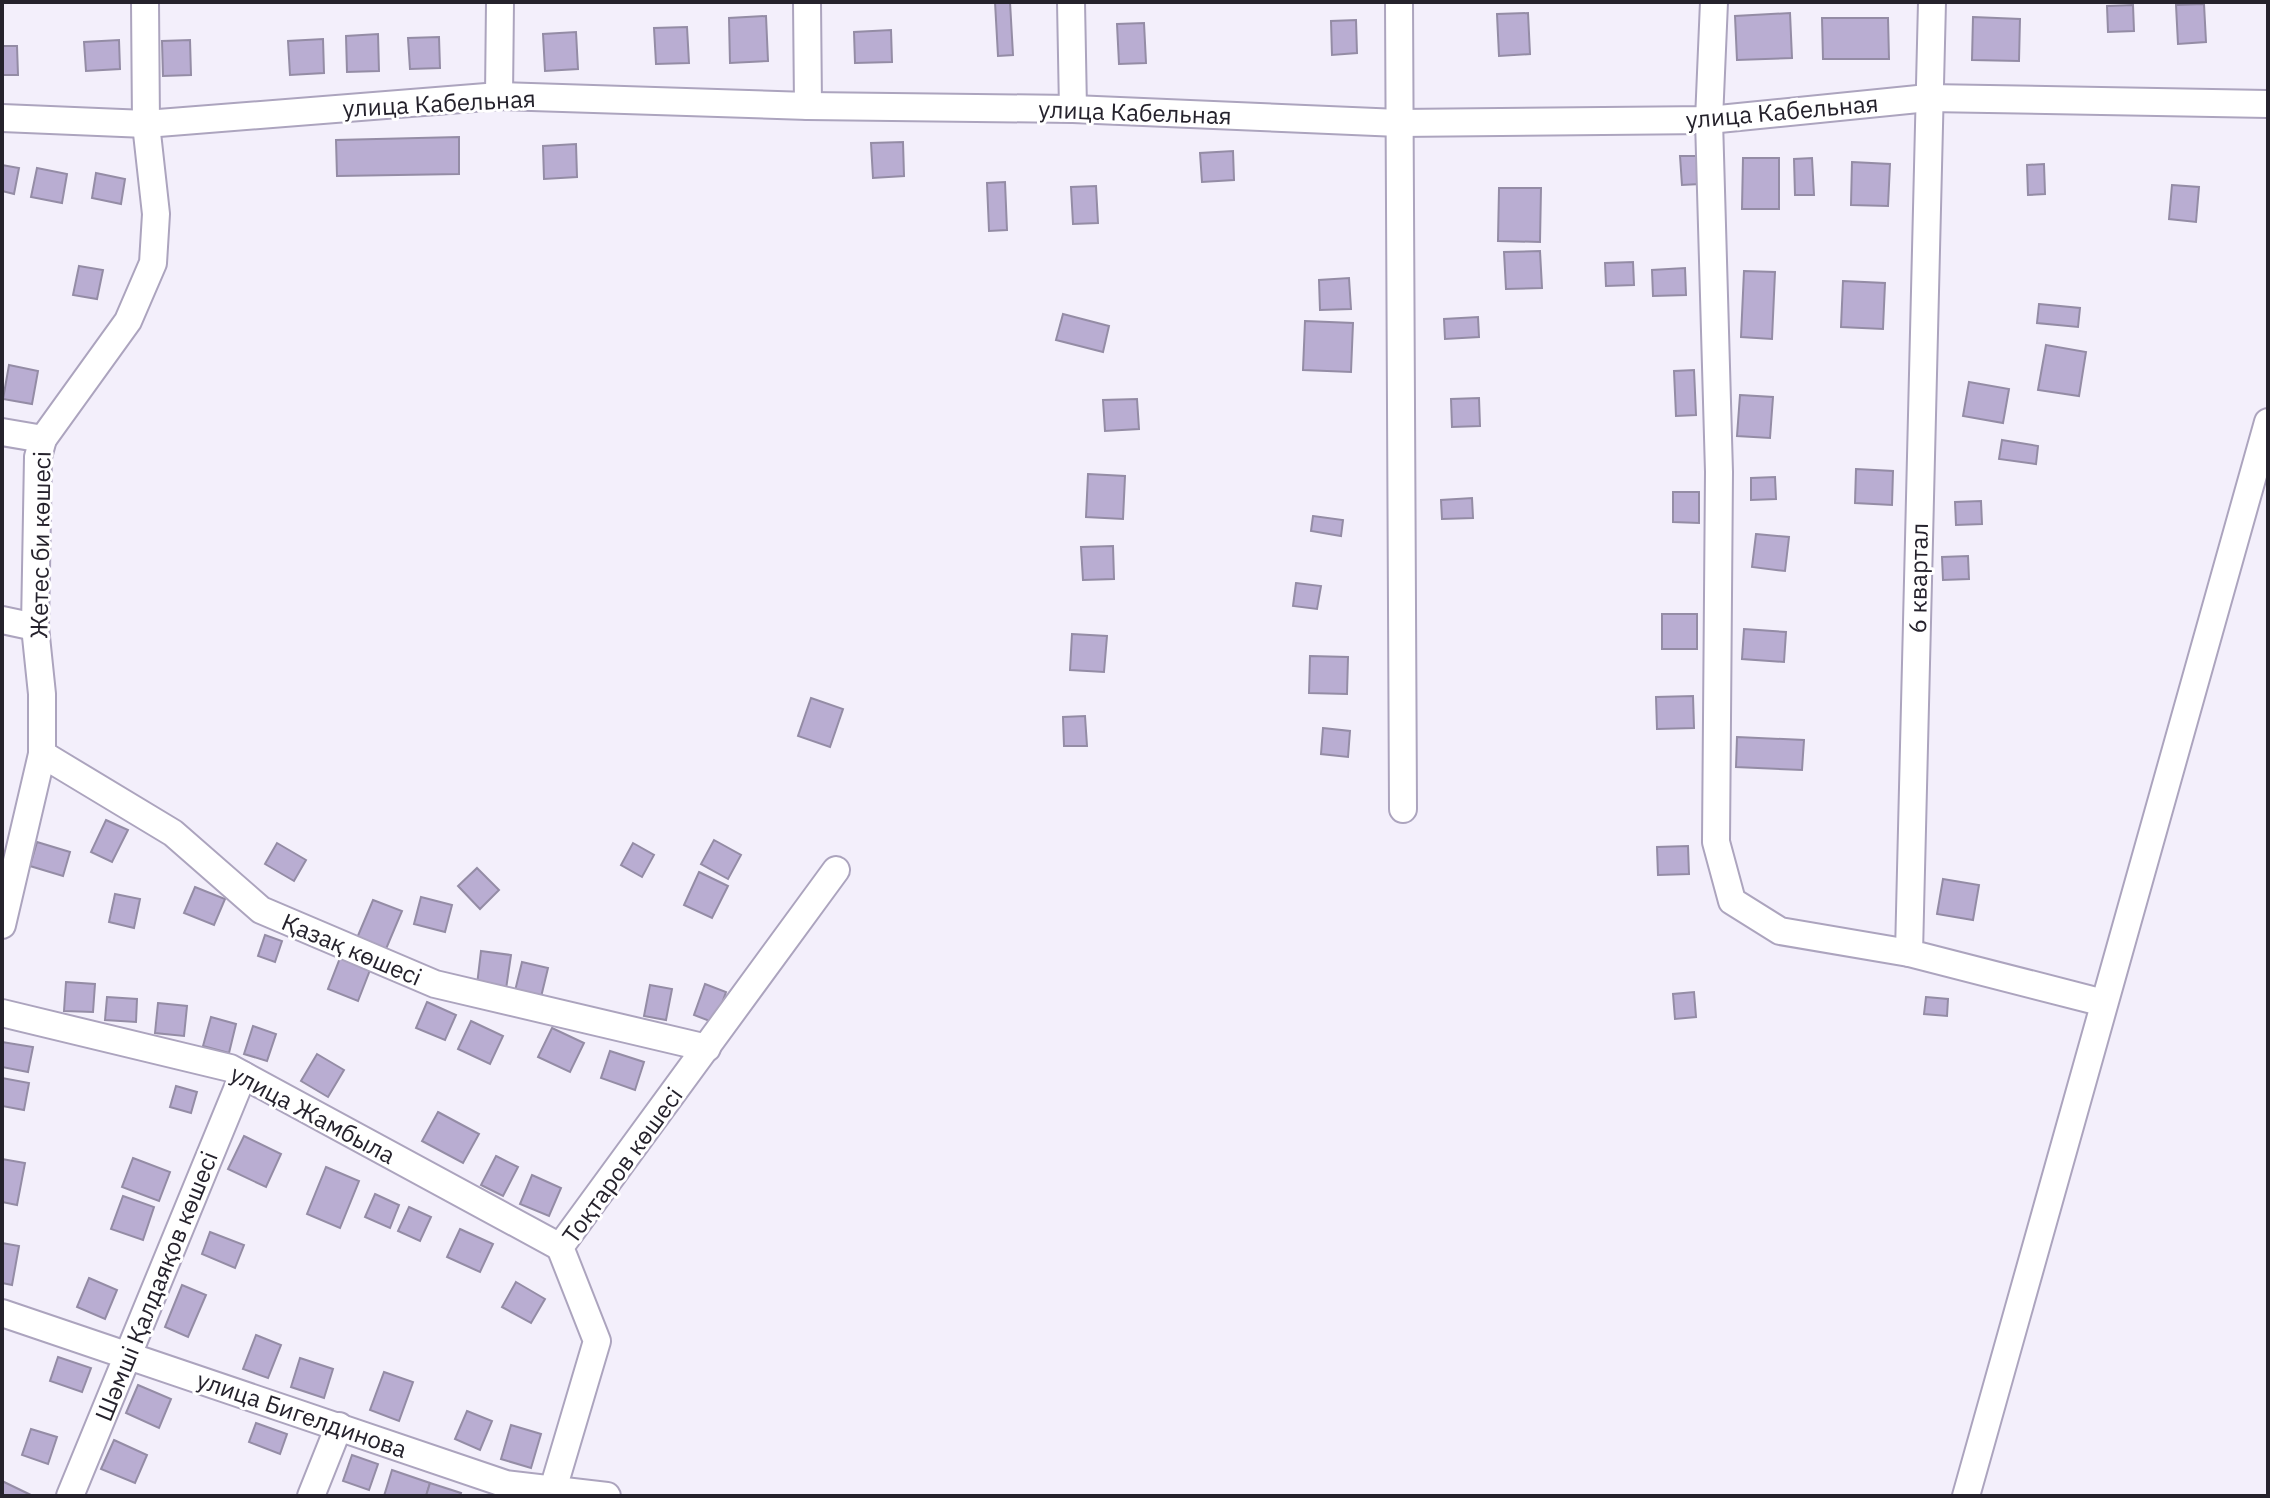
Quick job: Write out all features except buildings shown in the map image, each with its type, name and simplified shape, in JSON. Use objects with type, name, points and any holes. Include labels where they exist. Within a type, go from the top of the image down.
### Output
[{"type":"street","name":"Жетес би көшесі","points":[[2,925],[42,754],[42,694],[35,627],[38,457],[43,439],[128,321],[153,263],[156,214],[146,124],[145,2]]},
{"type":"street","points":[[499,96],[500,2]]},
{"type":"street","points":[[807,2],[808,106]]},
{"type":"street","points":[[1071,2],[1073,109]]},
{"type":"street","points":[[1399,2],[1403,809]]},
{"type":"street","points":[[1714,2],[1709,120],[1719,472],[1716,842],[1732,901],[1780,931],[1909,953],[2104,1003]]},
{"type":"street","name":"6 квартал","points":[[1909,953],[1932,2]]},
{"type":"street","name":"улица Кабельная","points":[[2,118],[146,124],[499,96],[808,106],[1073,109],[1399,123],[1709,120],[1928,98],[2268,104]]},
{"type":"street","points":[[1966,1496],[2268,422]]},
{"type":"street","points":[[2,432],[43,439]]},
{"type":"street","points":[[2,620],[35,627]]},
{"type":"street","name":"Қазақ көшесі","points":[[42,754],[173,833],[261,910],[435,984],[707,1048]]},
{"type":"street","name":"Тоқтаров көшесі","points":[[552,1493],[597,1341],[560,1247],[836,870]]},
{"type":"street","name":"улица Жамбыла","points":[[2,1013],[230,1068],[560,1247]]},
{"type":"street","name":"Шәмші Қалдаяқов көшесі","points":[[70,1496],[243,1075]]},
{"type":"street","name":"улица Бигелдинова","points":[[2,1313],[506,1484],[552,1493],[607,1496]]},
{"type":"street","points":[[311,1496],[339,1426]]}]
